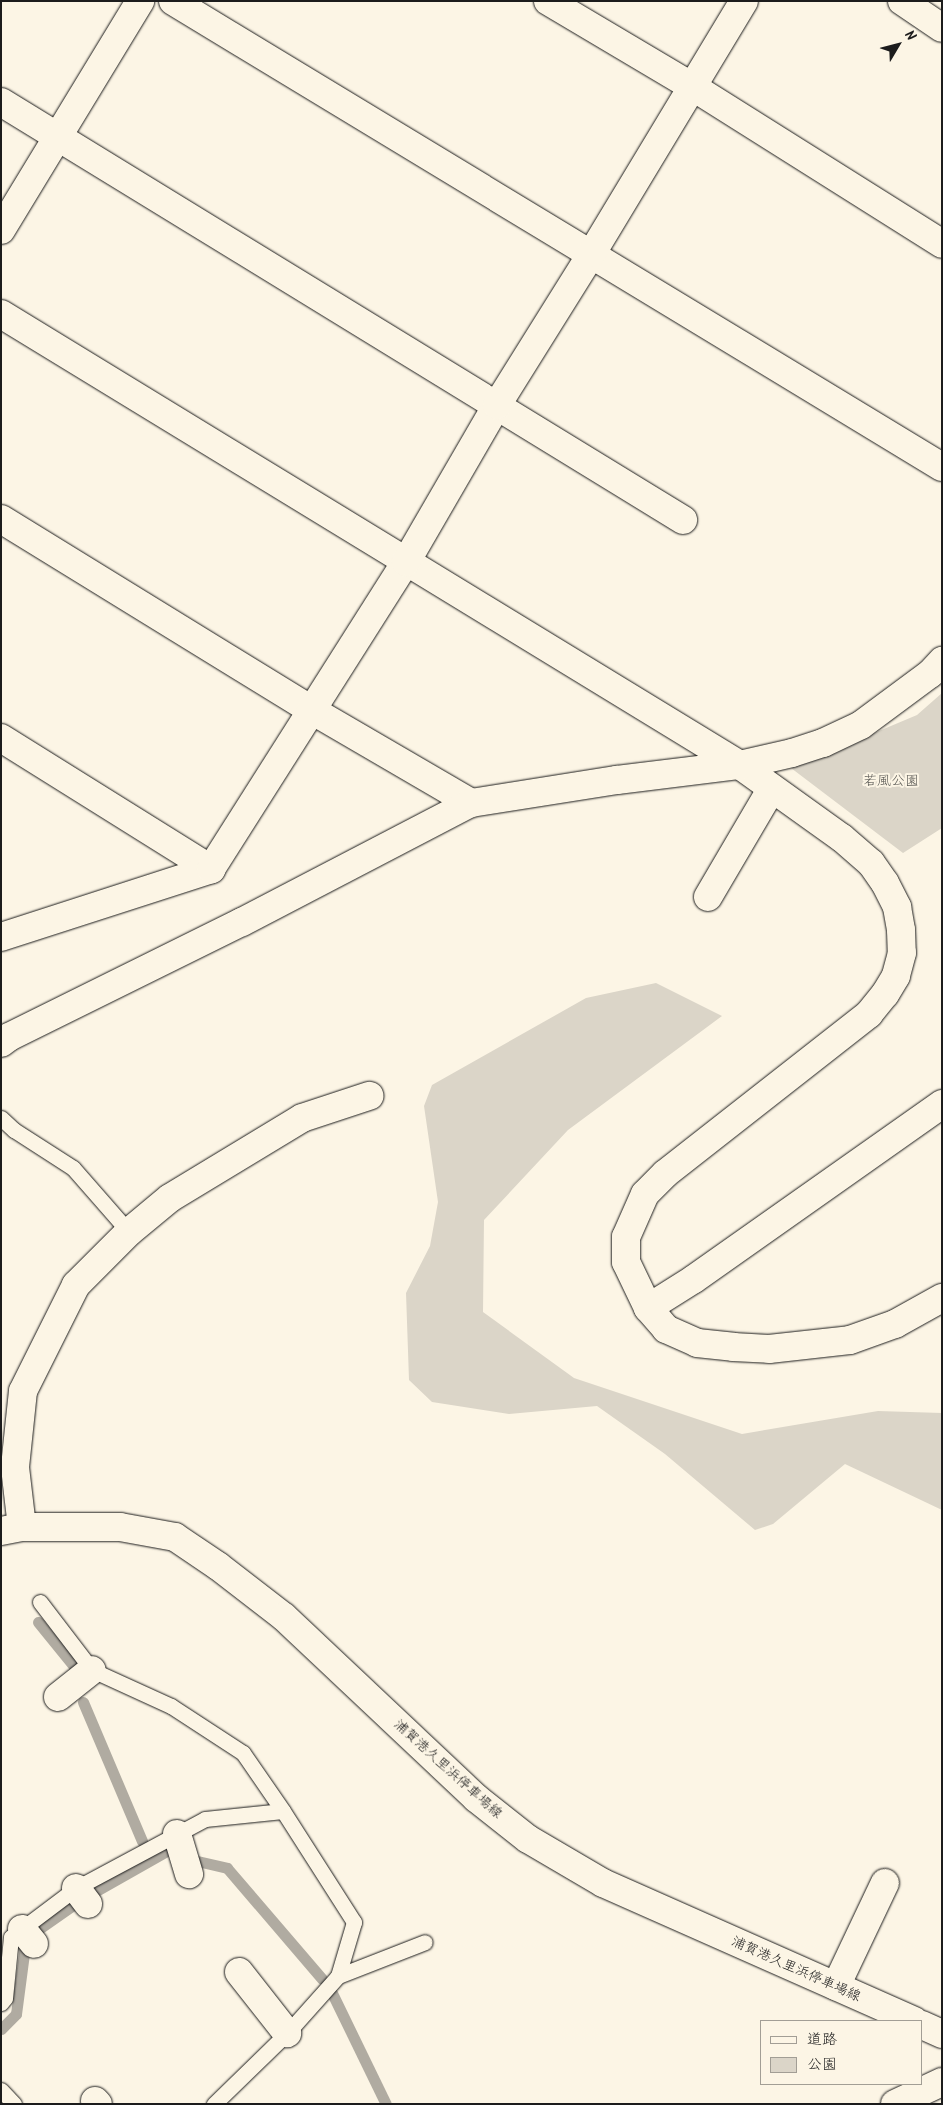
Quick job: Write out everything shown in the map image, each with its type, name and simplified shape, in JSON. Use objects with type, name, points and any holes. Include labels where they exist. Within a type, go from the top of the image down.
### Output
[{"type":"street","points":[[1,230],[58,139],[140,1]]},
{"type":"street","points":[[173,1],[592,253],[942,467]]},
{"type":"street","points":[[548,1],[693,87],[942,244]]},
{"type":"street","points":[[1,938],[211,869],[406,562],[497,405],[592,253],[744,1]]},
{"type":"street","points":[[902,1],[942,28]]},
{"type":"street","points":[[1,102],[58,139],[684,520]]},
{"type":"street","points":[[1,314],[740,765],[842,838],[871,863],[897,907],[902,953],[896,976],[869,1014],[665,1174],[645,1194],[626,1237],[626,1262],[648,1308],[666,1329],[697,1343],[769,1350],[850,1340],[895,1324],[942,1298]]},
{"type":"street","points":[[1,519],[313,711],[471,803]]},
{"type":"street","points":[[1,1043],[9,1037],[242,922],[471,803],[617,780],[740,765],[792,753],[823,743],[861,725],[923,680],[942,661]]},
{"type":"street","points":[[1,738],[211,869]]},
{"type":"street","points":[[708,897],[772,788]]},
{"type":"street","points":[[11,1529],[8,1461],[23,1390],[76,1285],[129,1232],[170,1198],[302,1118],[369,1096]]},
{"type":"street","points":[[648,1308],[694,1280],[942,1104]]},
{"type":"street","name":"浦賀港久里浜停車場線","points":[[11,1529],[120,1526],[175,1537],[218,1566],[284,1617],[476,1798],[528,1839],[603,1883],[912,2020]]},
{"type":"street","points":[[58,1697],[92,1670]]},
{"type":"street","points":[[836,1986],[886,1883]]},
{"type":"street","points":[[240,1972],[287,2032]]},
{"type":"street","points":[[923,2025],[942,2034]]},
{"type":"street","points":[[895,2104],[942,2082]]},
{"type":"lane","points":[[1,1118],[14,1130],[73,1168],[129,1232]]},
{"type":"lane","points":[[40,1602],[92,1670],[170,1706],[243,1753],[283,1811],[354,1922],[338,1976],[287,2032],[214,2104]]},
{"type":"lane","points":[[1,2003],[5,1998],[11,1937],[28,1936],[82,1896],[183,1854],[205,1819],[283,1811]]},
{"type":"lane","points":[[338,1976],[425,1942]]},
{"type":"lane","points":[[1,2090],[14,2104]]},
{"type":"green space","name":"若風公園","points":[[942,693],[942,828],[903,853],[791,768],[917,715]]},
{"type":"green space","points":[[656,983],[722,1016],[568,1130],[484,1220],[483,1312],[574,1378],[742,1434],[878,1411],[942,1413],[942,1510],[845,1464],[773,1524],[755,1530],[665,1454],[597,1406],[509,1414],[432,1402],[409,1380],[406,1293],[430,1246],[438,1202],[424,1106],[432,1085],[586,998]]},
{"type":"waterway","points":[[38,1622],[76,1669]]},
{"type":"waterway","points":[[83,1702],[142,1841]]},
{"type":"waterway","points":[[1,2029],[16,2014],[26,1938],[82,1899],[170,1849],[193,1860],[227,1868],[322,1979]]},
{"type":"waterway","points":[[332,1993],[386,2104]]}]
